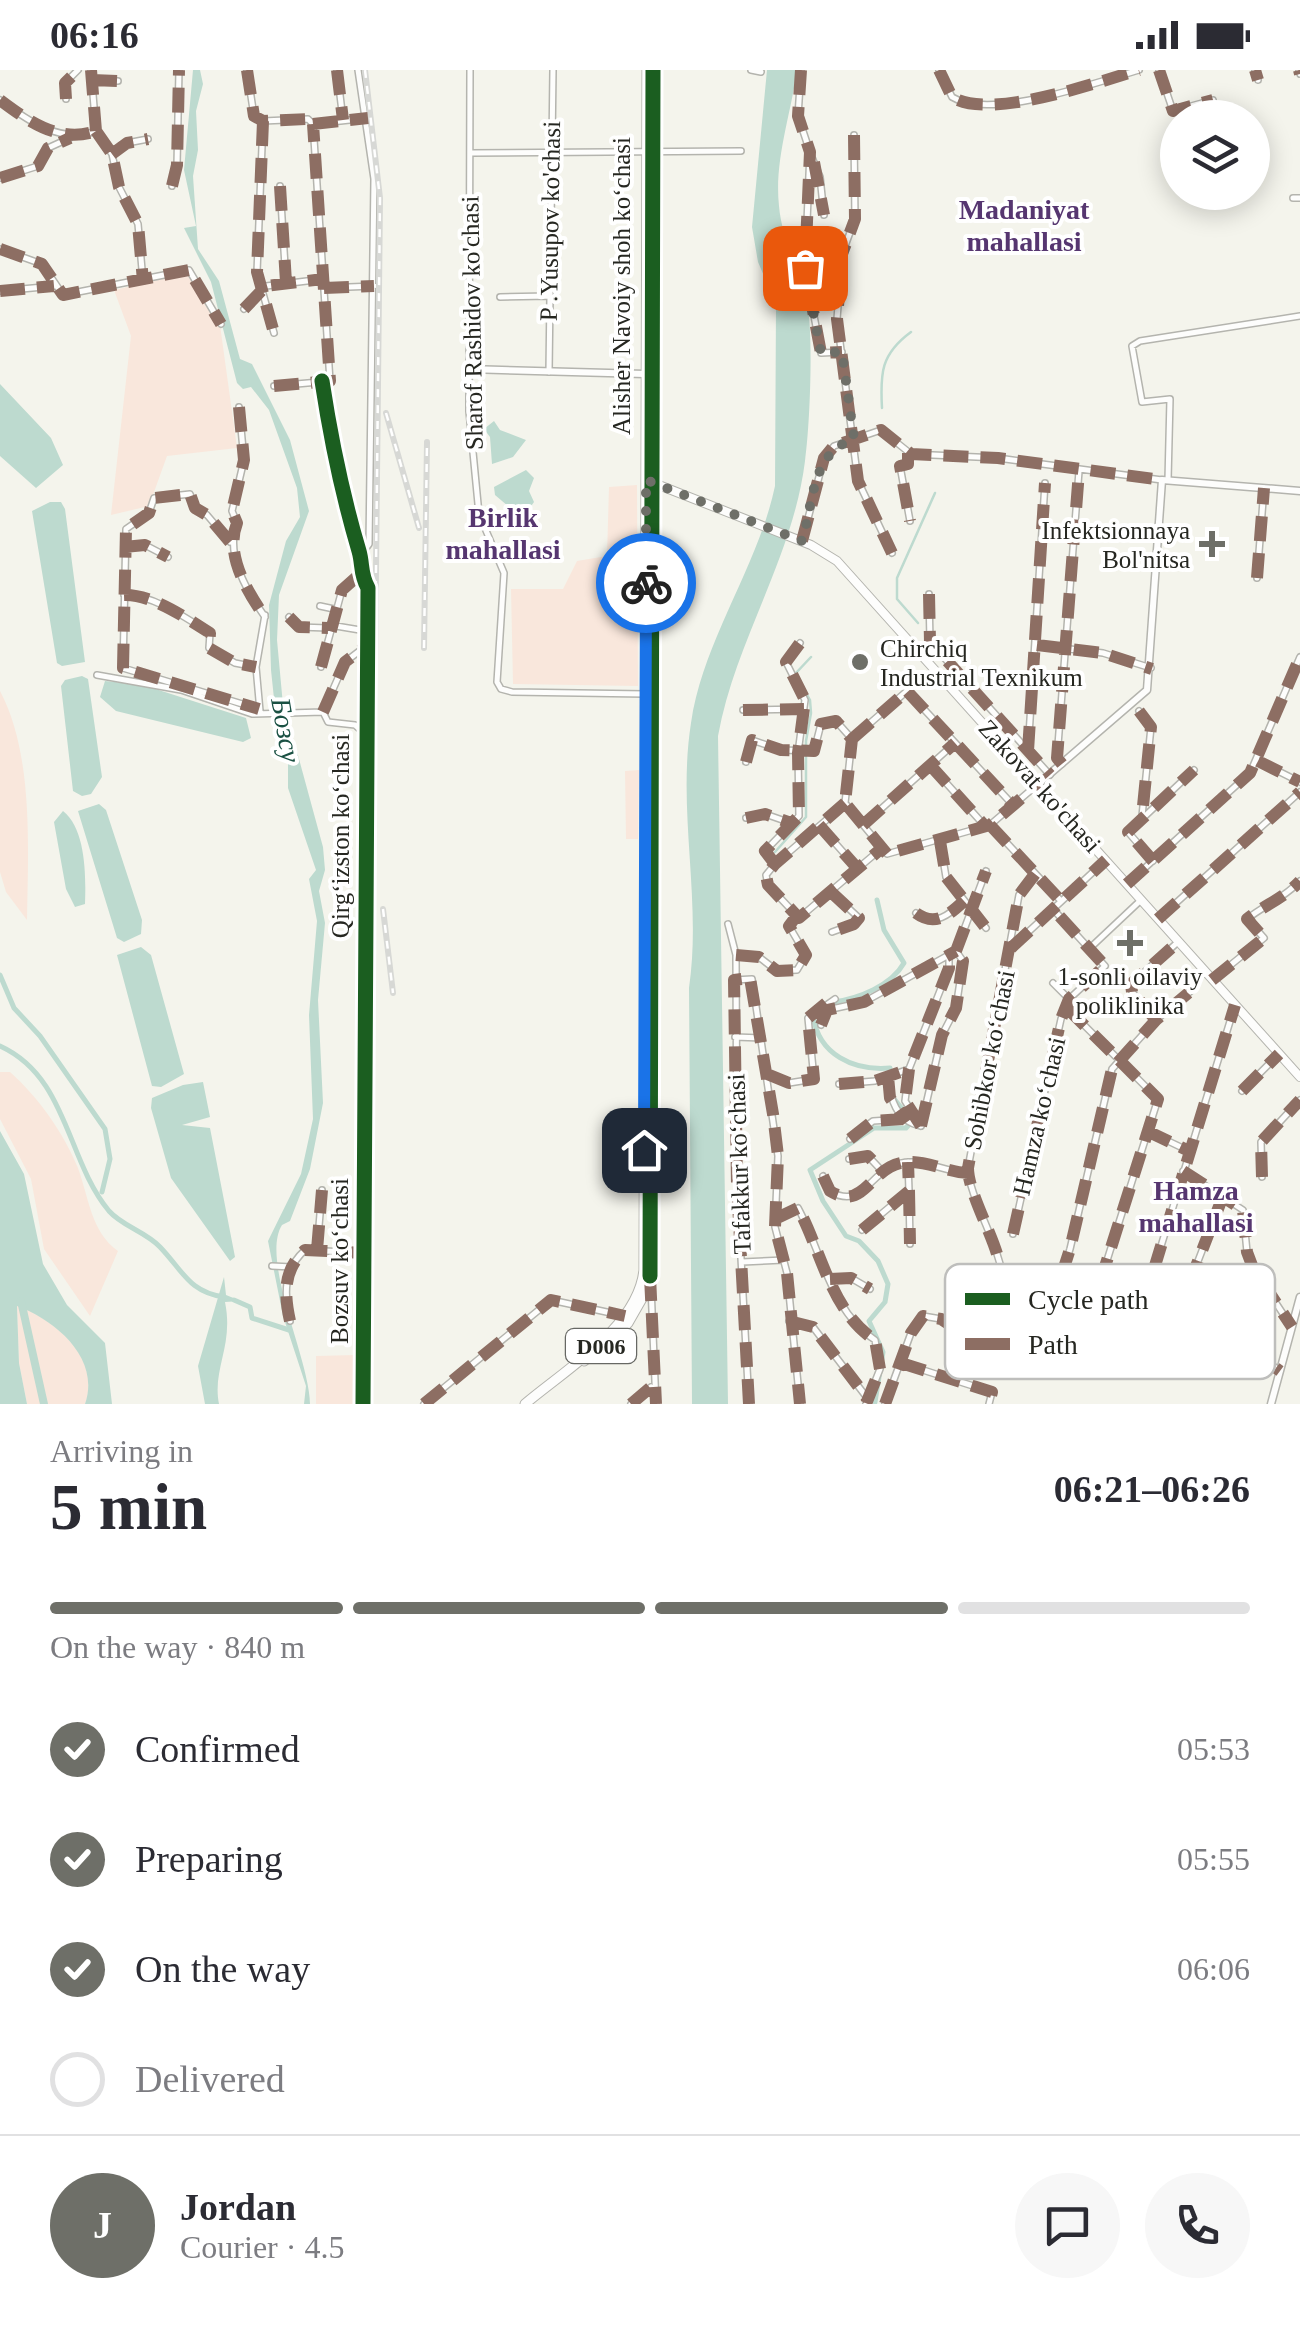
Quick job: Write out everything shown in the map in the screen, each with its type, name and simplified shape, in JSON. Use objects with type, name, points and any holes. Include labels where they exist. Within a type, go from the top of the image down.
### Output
[{"type":"main road","name":"Alisher Navoiy shoh koʻchasi","points":[[646,1280],[650,70]]},
{"type":"main road","name":"Zakovat ko'chasi","points":[[648,480],[798,540],[842,566],[1300,1078]]},
{"type":"main road","name":"D006","points":[[531,1402],[629,1316],[646,1280]]},
{"type":"street","points":[[66,99],[65,83],[78,70]]},
{"type":"street","points":[[91,70],[96,131],[112,154],[119,188],[138,224],[143,282]]},
{"type":"street","points":[[172,186],[178,165],[180,70]]},
{"type":"street","points":[[247,70],[254,116],[263,122],[300,118],[313,124],[368,118]]},
{"type":"street","points":[[337,70],[342,120]]},
{"type":"street","points":[[358,70],[374,179],[369,544],[360,556]]},
{"type":"street","name":"Sharof Rashidov ko'chasi","points":[[470,70],[468,370],[477,508],[503,568],[496,680],[501,689],[648,694]]},
{"type":"street","name":"P .Yusupov ko'chasi","points":[[549,372],[553,70]]},
{"type":"street","points":[[751,70],[761,72]]},
{"type":"street","points":[[801,70],[798,116],[820,176],[824,215]]},
{"type":"street","points":[[938,70],[952,97],[974,104],[1060,93],[1140,70]]},
{"type":"street","points":[[1159,70],[1169,100]]},
{"type":"street","points":[[1256,70],[1258,80]]},
{"type":"street","points":[[92,80],[118,80]]},
{"type":"street","points":[[0,100],[29,122],[70,138]]},
{"type":"street","points":[[263,122],[257,272],[274,333]]},
{"type":"street","points":[[274,386],[330,381],[313,124]]},
{"type":"street","points":[[0,178],[38,166],[48,148],[96,131]]},
{"type":"street","points":[[854,135],[856,219],[842,254],[837,319],[858,481],[892,553]]},
{"type":"street","points":[[112,154],[127,144],[148,139]]},
{"type":"street","points":[[471,153],[741,151]]},
{"type":"street","points":[[810,152],[805,268],[821,353],[842,352]]},
{"type":"street","points":[[280,186],[286,282]]},
{"type":"street","points":[[0,249],[42,264],[63,295],[188,270],[222,324]]},
{"type":"street","points":[[244,309],[260,292],[286,282],[324,279]]},
{"type":"street","points":[[0,291],[54,286]]},
{"type":"street","points":[[324,288],[374,286]]},
{"type":"street","points":[[500,297],[549,296]]},
{"type":"street","points":[[845,803],[887,854],[940,842],[988,825],[1141,696],[1152,669],[1170,399],[1142,402],[1132,346],[1140,341],[1300,316]]},
{"type":"street","points":[[468,370],[648,374]]},
{"type":"street","points":[[322,382],[334,463],[360,556]]},
{"type":"street","points":[[230,542],[237,522],[232,511],[244,460],[240,406]]},
{"type":"street","points":[[798,540],[824,458],[834,446],[881,430],[908,453],[998,458],[1079,471],[1300,491]]},
{"type":"street","points":[[908,453],[908,464],[900,466],[910,520]]},
{"type":"street","points":[[1062,764],[1058,758],[1079,471]]},
{"type":"street","points":[[1028,751],[1045,483]]},
{"type":"street","points":[[1257,578],[1264,488]]},
{"type":"street","points":[[190,494],[195,508],[207,515],[230,542],[247,592],[265,616],[256,667],[261,711],[194,687],[127,673],[123,668],[126,529],[149,513],[154,498],[190,494]]},
{"type":"street","points":[[124,546],[146,545],[168,557]]},
{"type":"street","name":"Qirg‘izston ko‘chasi","points":[[360,556],[360,574],[368,588],[364,1118]]},
{"type":"street","points":[[322,667],[332,640],[326,638],[334,608],[342,590],[360,574]]},
{"type":"street","points":[[124,595],[136,594],[172,609],[210,632],[209,648],[236,663],[256,667]]},
{"type":"street","points":[[929,594],[928,638],[1050,774]]},
{"type":"street","points":[[320,606],[334,608]]},
{"type":"street","points":[[290,617],[299,627],[366,631]]},
{"type":"street","points":[[775,864],[765,851],[800,816],[798,753],[805,700],[787,668],[800,643]]},
{"type":"street","points":[[1037,645],[1103,652],[1152,669]]},
{"type":"street","name":"Qirg‘izston ko‘chasi","points":[[365,735],[356,725],[328,722],[323,712],[346,662],[366,646]]},
{"type":"street","points":[[1127,884],[1258,761],[1300,657]]},
{"type":"street","points":[[97,675],[181,690],[273,713],[323,712]]},
{"type":"street","points":[[796,918],[766,880],[775,864],[845,803],[852,739],[908,691],[1013,805]]},
{"type":"street","points":[[743,710],[804,709]]},
{"type":"street","points":[[1139,712],[1150,720],[1151,727],[1142,816]]},
{"type":"street","points":[[746,762],[752,740],[798,753],[814,752],[825,721],[836,721],[852,739]]},
{"type":"street","points":[[863,826],[956,743]]},
{"type":"street","points":[[1258,761],[1300,782]]},
{"type":"street","points":[[930,765],[1061,901]]},
{"type":"street","points":[[1153,861],[1128,832],[1194,770]]},
{"type":"street","points":[[1158,919],[1300,792]]},
{"type":"street","points":[[746,818],[765,814],[794,824]]},
{"type":"street","points":[[819,825],[858,869]]},
{"type":"street","points":[[940,842],[942,868],[986,928]]},
{"type":"street","points":[[736,954],[759,957],[772,970],[797,970],[806,955],[788,926],[882,848]]},
{"type":"street","name":"Sohibkor ko‘chasi","points":[[1011,948],[1106,860]]},
{"type":"street","points":[[821,1025],[826,1010],[864,1002],[956,951],[986,872]]},
{"type":"street","name":"Sohibkor ko‘chasi","points":[[968,1173],[1018,895],[1035,874]]},
{"type":"street","points":[[1212,980],[1264,938],[1247,918],[1269,902],[1278,902],[1300,881]]},
{"type":"street","points":[[831,892],[858,918],[854,924],[832,932]]},
{"type":"street","points":[[916,912],[927,921],[936,920],[964,900]]},
{"type":"street","points":[[1090,948],[1141,900]]},
{"type":"street","points":[[1052,908],[1105,966],[1069,1000],[1053,984]]},
{"type":"street","name":"Tafakkur ko‘chasi","points":[[728,924],[736,954],[735,1037],[750,1404]]},
{"type":"street","points":[[1156,1020],[1130,984],[1178,942]]},
{"type":"street","points":[[921,1126],[942,1035],[956,1008],[963,961],[956,951]]},
{"type":"street","points":[[921,1126],[905,1101],[909,1069],[949,968],[948,958]]},
{"type":"street","points":[[734,980],[752,980],[768,1074],[778,1156],[775,1219],[784,1260],[800,1404]]},
{"type":"street","points":[[1065,1264],[1108,1078],[1156,1020],[1192,990]]},
{"type":"street","points":[[768,1074],[789,1083],[814,1079],[808,1018],[834,999]]},
{"type":"street","name":"Hamza ko‘chasi","points":[[1013,1234],[1061,1019],[1069,1000]]},
{"type":"street","points":[[1155,1264],[1235,1005]]},
{"type":"street","points":[[1067,1008],[1157,1094],[1106,1264]]},
{"type":"street","points":[[735,1037],[762,1038]]},
{"type":"street","points":[[1242,1091],[1279,1054]]},
{"type":"street","points":[[839,1084],[909,1069]]},
{"type":"street","points":[[888,1076],[890,1098],[907,1121]]},
{"type":"street","points":[[1262,1177],[1261,1142],[1300,1100]]},
{"type":"street","name":"Bozsuv ko‘chasi","points":[[363,1404],[364,1118]]},
{"type":"street","points":[[850,1139],[873,1121],[907,1121],[921,1126]]},
{"type":"street","points":[[1147,1132],[1190,1151]]},
{"type":"street","points":[[849,1159],[868,1156],[883,1172]]},
{"type":"street","points":[[908,1162],[910,1244]]},
{"type":"street","points":[[823,1176],[830,1191],[848,1197],[859,1195],[883,1172],[908,1162],[968,1173],[999,1264]]},
{"type":"street","points":[[1182,1170],[1243,1210],[1247,1252],[1253,1264]]},
{"type":"street","name":"Bozsuv ko‘chasi","points":[[318,1250],[322,1190]]},
{"type":"street","points":[[862,1230],[909,1191]]},
{"type":"street","points":[[1199,1264],[1223,1196]]},
{"type":"street","points":[[775,1219],[798,1208],[830,1280],[850,1314],[876,1342],[880,1369],[868,1402]]},
{"type":"street","name":"Bozsuv ko‘chasi","points":[[290,1322],[285,1296],[292,1268],[306,1250],[365,1254]]},
{"type":"street","points":[[742,1262],[784,1260]]},
{"type":"street","points":[[272,1266],[292,1268]]},
{"type":"street","points":[[830,1280],[852,1278],[870,1289]]},
{"type":"street","points":[[646,1280],[656,1404]]},
{"type":"street","points":[[1271,1404],[1300,1296]]},
{"type":"street","points":[[424,1404],[550,1300],[629,1316],[645,1311],[651,1315]]},
{"type":"street","points":[[1275,1306],[1292,1327]]},
{"type":"street","points":[[885,1404],[911,1333],[926,1315],[945,1325]]},
{"type":"street","points":[[789,1321],[813,1326],[868,1402]]},
{"type":"street","points":[[901,1363],[945,1377]]},
{"type":"street","points":[[1275,1367],[1280,1371]]},
{"type":"street","points":[[951,1379],[992,1392],[989,1404]]},
{"type":"street","points":[[631,1404],[652,1386]]},
{"type":"shaded area","points":[[190,273],[220,325],[237,448],[167,456],[149,506],[111,515],[131,336],[114,290]]},
{"type":"shaded area","points":[[637,485],[638,686],[513,684],[511,589],[563,589],[577,561],[607,556],[609,487]]},
{"type":"shaded area","points":[[0,691],[11,716],[24,773],[27,920],[6,892],[0,872]]},
{"type":"shaded area","points":[[639,770],[638,839],[626,839],[625,771]]},
{"type":"shaded area","points":[[0,1072],[10,1072],[21,1082],[58,1129],[78,1168],[96,1224],[118,1251],[90,1316],[44,1249],[31,1179],[0,1119]]},
{"type":"shaded area","points":[[17,1305],[46,1320],[81,1356],[87,1371],[85,1404],[27,1404],[19,1363]]},
{"type":"shaded area","points":[[356,1355],[356,1404],[316,1404],[316,1356]]},
{"type":"water","name":"Бозсу","points":[[193,70],[200,70],[203,84],[196,111],[198,150],[193,176],[198,249],[219,281],[240,359],[252,364],[290,440],[309,511],[279,595],[277,640],[284,716],[323,847],[325,870],[319,891],[325,923],[318,1000],[323,1103],[310,1169],[290,1221],[282,1225],[277,1262],[303,1362],[310,1404],[304,1404],[306,1386],[283,1316],[268,1241],[301,1174],[313,1119],[309,1015],[317,921],[309,879],[316,870],[288,788],[288,747],[277,727],[269,605],[286,541],[300,517],[297,488],[269,410],[251,387],[243,389],[237,383],[211,282],[184,228],[196,226],[184,170]]},
{"type":"water","points":[[767,70],[797,70],[778,189],[784,232],[810,323],[808,427],[799,497],[789,532],[737,667],[718,736],[728,1404],[692,1404],[689,988],[693,922],[687,756],[697,692],[756,546],[775,486],[776,304],[758,262],[752,227]]},
{"type":"water","points":[[0,384],[51,438],[63,465],[36,488],[0,456]]},
{"type":"water","points":[[494,421],[500,430],[526,440],[513,457],[492,464],[490,437],[484,429]]},
{"type":"water","points":[[526,470],[534,478],[529,491],[534,502],[529,509],[516,513],[495,495],[494,487]]},
{"type":"water","points":[[50,502],[61,502],[65,509],[85,662],[62,666],[57,663],[32,511]]},
{"type":"water","points":[[82,676],[88,679],[102,777],[91,794],[82,796],[73,791],[61,686],[65,680]]},
{"type":"water","points":[[105,681],[143,685],[246,718],[251,738],[243,742],[116,711],[100,697]]},
{"type":"water","points":[[99,804],[106,810],[142,920],[141,934],[124,942],[117,938],[78,811]]},
{"type":"water","points":[[63,811],[76,829],[83,854],[85,904],[75,907],[66,889],[54,822]]},
{"type":"water","points":[[141,947],[151,955],[184,1074],[161,1087],[152,1086],[117,955]]},
{"type":"water","points":[[203,1082],[210,1117],[182,1125],[210,1128],[235,1257],[230,1261],[171,1178],[151,1108],[152,1098],[183,1085]]},
{"type":"water","points":[[0,1131],[24,1174],[43,1264],[67,1305],[105,1343],[112,1404],[85,1404],[88,1387],[81,1356],[59,1331],[17,1306],[19,1363],[27,1404],[0,1404]]},
{"type":"water","points":[[224,1277],[226,1295],[241,1301],[225,1302],[227,1332],[218,1379],[219,1404],[205,1404],[198,1366]]},
{"type":"waterway","points":[[882,408],[884,365],[894,348],[911,332]]},
{"type":"waterway","points":[[918,623],[897,599],[897,578],[935,493]]},
{"type":"waterway","points":[[775,852],[806,817],[806,741],[811,713],[810,700],[795,674],[811,657]]},
{"type":"waterway","points":[[834,1002],[874,990],[904,963],[884,930],[877,900]]},
{"type":"waterway","points":[[0,975],[14,1008],[40,1036],[105,1129],[110,1159],[102,1192]]},
{"type":"waterway","points":[[813,1015],[822,1041],[840,1058],[863,1067],[890,1068],[890,1076]]},
{"type":"waterway","points":[[0,1046],[40,1078],[64,1121],[83,1168],[109,1211],[154,1242],[194,1285],[224,1297]]},
{"type":"waterway","points":[[875,1402],[883,1352],[869,1321],[885,1302],[888,1284],[878,1261],[859,1241],[846,1236],[823,1201],[810,1170],[874,1128],[906,1128],[912,1121],[895,1100]]},
{"type":"waterway","points":[[234,1300],[250,1307],[252,1318],[289,1330]]},
{"type":"waterway","points":[[21,1301],[44,1404]]},
{"type":"railway","points":[[365,70],[380,198],[367,1404]]},
{"type":"railway","points":[[386,413],[419,528]]},
{"type":"railway","points":[[424,648],[427,442]]},
{"type":"railway","points":[[383,909],[393,993]]},
{"type":"marked path","points":[[66,99],[65,83],[78,70]]},
{"type":"marked path","points":[[91,70],[96,131]]},
{"type":"marked path","points":[[172,186],[177,165],[179,70]]},
{"type":"marked path","points":[[247,70],[254,116],[263,121],[308,119],[313,124]]},
{"type":"marked path","points":[[337,70],[343,120]]},
{"type":"marked path","points":[[801,70],[798,116],[810,152],[805,268],[821,353],[842,352]]},
{"type":"marked path","points":[[939,70],[952,97],[991,105],[1044,97],[1139,70]]},
{"type":"marked path","points":[[1159,70],[1169,100]]},
{"type":"marked path","points":[[1255,70],[1258,80]]},
{"type":"marked path","points":[[1299,70],[1300,74]]},
{"type":"marked path","points":[[92,80],[118,81]]},
{"type":"marked path","points":[[0,100],[33,122],[57,132],[70,135],[96,131]]},
{"type":"marked path","points":[[313,124],[368,118]]},
{"type":"marked path","points":[[263,121],[257,272],[274,333]]},
{"type":"marked path","points":[[274,386],[330,381],[313,124]]},
{"type":"marked path","points":[[96,131],[112,154],[119,187],[138,224],[143,281]]},
{"type":"marked path","points":[[854,135],[855,219],[842,254],[837,319],[858,481],[892,553]]},
{"type":"marked path","points":[[0,178],[38,166],[48,148],[70,138]]},
{"type":"marked path","points":[[112,154],[127,143],[148,139]]},
{"type":"marked path","points":[[814,162],[824,215]]},
{"type":"marked path","points":[[280,186],[286,282]]},
{"type":"marked path","points":[[0,249],[42,264],[63,295],[189,270],[221,324]]},
{"type":"marked path","points":[[244,309],[266,286],[323,279]]},
{"type":"marked path","points":[[0,291],[54,286]]},
{"type":"marked path","points":[[324,288],[374,286]]},
{"type":"marked path","points":[[239,407],[244,460],[232,511],[237,523],[234,547],[245,584],[265,617]]},
{"type":"marked path","points":[[802,541],[824,458],[834,446],[881,430],[911,454],[998,458],[1162,480]]},
{"type":"marked path","points":[[908,453],[908,464],[900,466],[910,521]]},
{"type":"marked path","points":[[1062,764],[1057,758],[1079,471]]},
{"type":"marked path","points":[[1028,751],[1045,483]]},
{"type":"marked path","points":[[1257,578],[1264,488]]},
{"type":"marked path","points":[[230,542],[207,515],[195,508],[190,494],[154,498],[149,513],[126,529],[123,668],[259,709]]},
{"type":"marked path","points":[[124,547],[145,545],[168,557]]},
{"type":"marked path","points":[[321,667],[342,590],[360,574]]},
{"type":"marked path","points":[[929,594],[930,642],[1050,775]]},
{"type":"marked path","points":[[124,595],[146,598],[168,608],[210,633],[209,648],[235,663],[256,667]]},
{"type":"marked path","points":[[289,617],[299,627],[328,628]]},
{"type":"marked path","points":[[775,864],[765,851],[799,816],[798,753],[805,700],[786,662],[800,643]]},
{"type":"marked path","points":[[1037,645],[1103,653],[1152,669]]},
{"type":"marked path","points":[[323,712],[345,662],[366,646]]},
{"type":"marked path","points":[[1127,884],[1250,773],[1300,657]]},
{"type":"marked path","points":[[852,739],[907,691],[1013,805]]},
{"type":"marked path","points":[[743,710],[804,709]]},
{"type":"marked path","points":[[1139,711],[1151,727],[1142,816]]},
{"type":"marked path","points":[[746,762],[752,740],[781,750],[814,751],[821,724],[836,721],[852,739],[845,803],[887,854],[990,825],[1038,784]]},
{"type":"marked path","points":[[863,825],[955,743]]},
{"type":"marked path","points":[[1258,761],[1300,782]]},
{"type":"marked path","points":[[930,765],[985,826]]},
{"type":"marked path","points":[[1153,861],[1128,832],[1194,770]]},
{"type":"marked path","points":[[1158,919],[1300,792]]},
{"type":"marked path","points":[[845,803],[775,864],[766,875],[768,885],[799,918],[882,848]]},
{"type":"marked path","points":[[746,818],[765,814],[794,824]]},
{"type":"marked path","points":[[819,825],[858,869]]},
{"type":"marked path","points":[[990,825],[1061,901]]},
{"type":"marked path","points":[[940,841],[946,877],[986,928]]},
{"type":"marked path","points":[[1011,948],[1106,860]]},
{"type":"marked path","points":[[956,951],[986,871]]},
{"type":"marked path","points":[[1001,1264],[975,1199],[968,1168],[1019,895],[1035,874]]},
{"type":"marked path","points":[[1212,980],[1264,938],[1247,919],[1300,881]]},
{"type":"marked path","points":[[831,892],[859,918],[854,924],[832,932]]},
{"type":"marked path","points":[[916,913],[936,919],[964,901]]},
{"type":"marked path","points":[[1013,1234],[1061,1019],[1069,999],[1105,966],[1052,908]]},
{"type":"marked path","points":[[736,955],[759,957],[777,971],[797,970],[806,955],[789,926],[795,918]]},
{"type":"marked path","points":[[1156,1020],[1132,992],[1131,984],[1178,942]]},
{"type":"marked path","points":[[821,1025],[827,1010],[864,1002],[956,951]]},
{"type":"marked path","points":[[921,1126],[942,1035],[956,1008],[963,961],[956,951]]},
{"type":"marked path","points":[[921,1126],[905,1101],[909,1069],[949,968],[949,958]]},
{"type":"marked path","points":[[749,1404],[737,1185],[734,980],[750,978],[778,1156],[775,1227],[787,1273],[800,1404]]},
{"type":"marked path","points":[[1065,1264],[1112,1069],[1156,1020],[1192,990]]},
{"type":"marked path","points":[[767,1074],[789,1083],[814,1079],[808,1018],[826,1003]]},
{"type":"marked path","points":[[1156,1264],[1235,1005]]},
{"type":"marked path","points":[[1067,1008],[1158,1099],[1106,1264]]},
{"type":"marked path","points":[[1242,1091],[1279,1054]]},
{"type":"marked path","points":[[839,1084],[875,1081],[909,1069]]},
{"type":"marked path","points":[[888,1076],[890,1098],[907,1122]]},
{"type":"marked path","points":[[1262,1177],[1261,1142],[1300,1100]]},
{"type":"marked path","points":[[850,1139],[873,1121],[903,1119]]},
{"type":"marked path","points":[[1147,1131],[1189,1151]]},
{"type":"marked path","points":[[849,1159],[868,1156],[883,1172]]},
{"type":"marked path","points":[[862,1230],[909,1191],[908,1162]]},
{"type":"marked path","points":[[823,1176],[830,1191],[849,1197],[900,1163],[919,1162],[968,1173]]},
{"type":"marked path","points":[[1183,1171],[1243,1210],[1252,1264]]},
{"type":"marked path","points":[[317,1250],[322,1190]]},
{"type":"marked path","points":[[909,1191],[910,1244]]},
{"type":"marked path","points":[[1197,1264],[1223,1196]]},
{"type":"marked path","points":[[775,1219],[798,1208],[837,1297],[860,1328],[875,1340],[880,1369],[866,1404]]},
{"type":"marked path","points":[[290,1321],[287,1283],[305,1250],[365,1253]]},
{"type":"marked path","points":[[650,1276],[656,1404]]},
{"type":"marked path","points":[[830,1279],[851,1278],[870,1289]]},
{"type":"marked path","points":[[424,1404],[551,1300],[625,1316]]},
{"type":"marked path","points":[[1275,1301],[1292,1327]]},
{"type":"marked path","points":[[885,1404],[911,1333],[923,1316],[945,1322]]},
{"type":"marked path","points":[[789,1321],[813,1327],[868,1399]]},
{"type":"marked path","points":[[901,1363],[945,1377]]},
{"type":"marked path","points":[[1275,1367],[1280,1371]]},
{"type":"marked path","points":[[951,1379],[992,1392],[989,1404]]},
{"type":"marked path","points":[[631,1404],[651,1387]]},
{"type":"cycle path","points":[[650,1276],[653,70]]},
{"type":"cycle path","points":[[322,381],[347,509],[368,588],[363,1404]]},
{"type":"way so far","points":[[646,583],[646,480],[802,541],[824,458],[834,446],[854,439],[842,352],[821,353],[805,268]]},
{"type":"place","name":"Infektsionnaya Bol'nitsa","points":[[1212,544]]},
{"type":"place","name":"Chirchiq Industrial Texnikum","points":[[860,662]]},
{"type":"place","name":"1-sonli oilaviy poliklinika","points":[[1130,943]]},
{"type":"district","name":"Madaniyat mahallasi","points":[[1024,225]]},
{"type":"district","name":"Birlik mahallasi","points":[[503,533]]},
{"type":"district","name":"Hamza mahallasi","points":[[1196,1206]]},
{"type":"route","points":[[644,1150],[646,583]]}]
